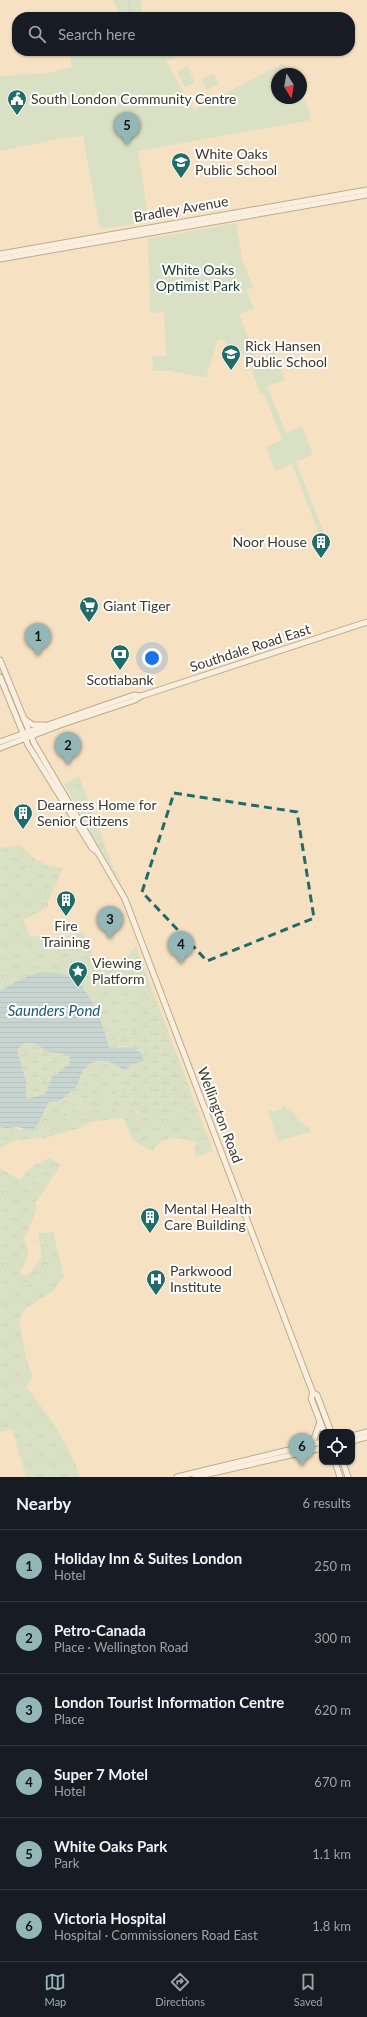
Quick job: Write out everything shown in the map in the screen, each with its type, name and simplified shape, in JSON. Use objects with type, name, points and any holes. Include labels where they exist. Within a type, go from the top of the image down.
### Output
[{"type":"main road","name":"Bradley Avenue","points":[[0,254],[367,190]]},
{"type":"main road","name":"Bradley Avenue","points":[[0,259],[367,195]]},
{"type":"main road","name":"Southdale Road East","points":[[0,748],[48,725],[128,697],[141,696],[367,622]]},
{"type":"main road","name":"Wellington Road","points":[[0,660],[23,718],[32,751],[92,848],[96,851]]},
{"type":"main road","name":"Wellington Road","points":[[0,677],[27,736],[38,747],[95,846],[96,851],[125,899],[313,1393],[317,1395],[330,1429]]},
{"type":"main road","name":"Southdale Road East","points":[[0,742],[44,732],[136,700],[141,696]]},
{"type":"main road","points":[[23,718],[33,725],[48,725]]},
{"type":"main road","points":[[38,747],[39,738],[44,732]]},
{"type":"main road","points":[[7,745],[22,745],[32,751]]},
{"type":"main road","name":"Wellington Road","points":[[313,1393],[311,1398],[323,1429]]},
{"type":"main road","points":[[292,1449],[314,1439],[320,1422]]},
{"type":"main road","points":[[355,1435],[367,1432]]},
{"type":"main road","points":[[355,1440],[367,1437]]},
{"type":"main road","points":[[177,1477],[319,1443]]},
{"type":"main road","points":[[195,1477],[319,1449]]},
{"type":"main road","points":[[336,1465],[340,1477]]},
{"type":"main road","points":[[343,1465],[348,1477]]},
{"type":"highlighted area","points":[[174,793],[297,812],[314,918],[207,961],[142,892]]},
{"type":"green space","points":[[114,0],[143,0],[140,1],[142,12],[118,12]]},
{"type":"green space","points":[[70,56],[174,56],[175,58],[166,61],[194,110],[271,69],[271,104],[307,104],[311,120],[138,151],[149,222],[100,229],[83,136],[58,139],[0,151],[0,76],[48,73],[72,67]]},
{"type":"green space","points":[[283,63],[286,68],[274,68]]},
{"type":"green space","points":[[187,66],[195,82],[185,87],[177,72]]},
{"type":"green space","points":[[213,73],[219,84],[207,90],[201,80]]},
{"type":"green space","name":"White Oaks Optimist Park","points":[[236,223],[242,259],[253,287],[246,290],[254,308],[239,314],[256,358],[274,352],[285,380],[267,386],[286,433],[302,426],[313,455],[296,461],[326,538],[321,539],[292,464],[275,471],[266,447],[282,440],[264,393],[260,394],[253,373],[254,371],[246,354],[226,348],[227,342],[220,339],[217,341],[206,378],[172,371],[153,371],[152,356],[166,356],[164,312],[150,313],[148,239]]},
{"type":"green space","points":[[79,776],[112,865],[122,882],[94,839],[64,784]]},
{"type":"green space","points":[[20,845],[30,855],[44,864],[63,868],[48,902],[48,907],[25,919],[24,922],[30,936],[38,936],[48,941],[83,932],[99,969],[127,956],[136,947],[213,1151],[196,1157],[194,1150],[197,1143],[189,1140],[172,1139],[162,1141],[153,1152],[133,1140],[123,1118],[90,1122],[83,1127],[45,1138],[12,1141],[0,1149],[0,1127],[29,1130],[42,1114],[44,1108],[49,1102],[72,1099],[90,1109],[101,1106],[113,1108],[128,1104],[137,1113],[170,1115],[193,1106],[145,996],[147,1007],[126,1034],[108,1042],[85,988],[5,989],[0,991],[0,956],[2,955],[21,966],[63,961],[76,956],[53,944],[40,939],[28,937],[21,922],[25,915],[37,905],[45,885],[59,870],[46,868],[34,862],[0,885],[0,848]]},
{"type":"green space","points":[[34,862],[46,868],[59,870],[45,885],[37,905],[25,915],[21,922],[28,937],[47,941],[77,956],[63,961],[20,966],[2,955],[0,956],[0,885]]},
{"type":"green space","points":[[147,983],[193,1106],[167,1115],[152,1117],[136,1111],[128,1104],[113,1108],[101,1106],[90,1109],[80,1101],[66,1098],[71,1090],[78,1085],[91,1100],[99,1102],[116,1094],[126,1080],[123,1070],[132,1064],[143,1061],[126,1046],[110,1049],[108,1042],[126,1034],[147,1007],[145,996]]},
{"type":"green space","points":[[24,1043],[34,1043],[48,1052],[69,1054],[70,1064],[52,1077],[45,1094],[26,1099],[26,1081],[17,1050]]},
{"type":"green space","points":[[102,1060],[121,1068],[126,1080],[116,1094],[99,1102],[91,1100],[78,1085],[80,1075],[85,1068],[92,1063]]},
{"type":"green space","points":[[283,1105],[311,1130],[310,1132],[278,1141],[268,1111],[271,1110],[273,1112],[282,1109],[281,1106]]},
{"type":"green space","points":[[50,1158],[61,1165],[36,1202],[36,1211],[24,1239],[29,1254],[19,1274],[27,1276],[42,1258],[38,1233],[53,1232],[64,1276],[54,1269],[34,1281],[0,1290],[0,1168],[20,1180],[33,1166]]},
{"type":"green space","points":[[54,1269],[64,1276],[53,1291],[26,1308],[19,1320],[26,1358],[33,1376],[26,1387],[64,1441],[80,1477],[26,1477],[12,1429],[0,1433],[0,1290],[34,1281]]},
{"type":"water","name":"Saunders Pond","points":[[37,973],[58,973],[74,979],[89,995],[99,1017],[110,1049],[126,1047],[135,1049],[142,1056],[144,1061],[132,1064],[123,1070],[109,1062],[95,1062],[84,1069],[80,1076],[78,1085],[65,1097],[59,1101],[49,1102],[39,1123],[33,1129],[29,1130],[19,1127],[0,1127],[0,991],[17,981]],"holes":[[[24,1043],[34,1043],[48,1052],[69,1054],[70,1064],[52,1077],[45,1094],[26,1099],[26,1081],[17,1050]]]},
{"type":"waterway","points":[[128,0],[131,12]]},
{"type":"waterway","points":[[64,1117],[66,1113]]},
{"type":"place","name":"South London Community Centre","points":[[17,116]]},
{"type":"place","name":"White Oaks Park","points":[[127,145]]},
{"type":"place","name":"White Oaks Public School","points":[[181,179]]},
{"type":"place","name":"Rick Hansen Public School","points":[[231,371]]},
{"type":"place","name":"Noor House","points":[[321,559]]},
{"type":"place","name":"Giant Tiger","points":[[89,623]]},
{"type":"place","name":"Holiday Inn & Suites London","points":[[38,656]]},
{"type":"place","name":"Scotiabank","points":[[120,671]]},
{"type":"place","name":"Petro-Canada","points":[[68,765]]},
{"type":"place","name":"Dearness Home for Senior Citizens","points":[[23,830]]},
{"type":"place","name":"Fire Training","points":[[66,917]]},
{"type":"place","name":"London Tourist Information Centre","points":[[110,939]]},
{"type":"place","name":"Super 7 Motel","points":[[181,964]]},
{"type":"place","name":"Viewing Platform","points":[[78,988]]},
{"type":"place","name":"Mental Health Care Building","points":[[150,1234]]},
{"type":"place","name":"Parkwood Institute","points":[[156,1296]]},
{"type":"place","name":"Victoria Hospital","points":[[302,1466]]}]
